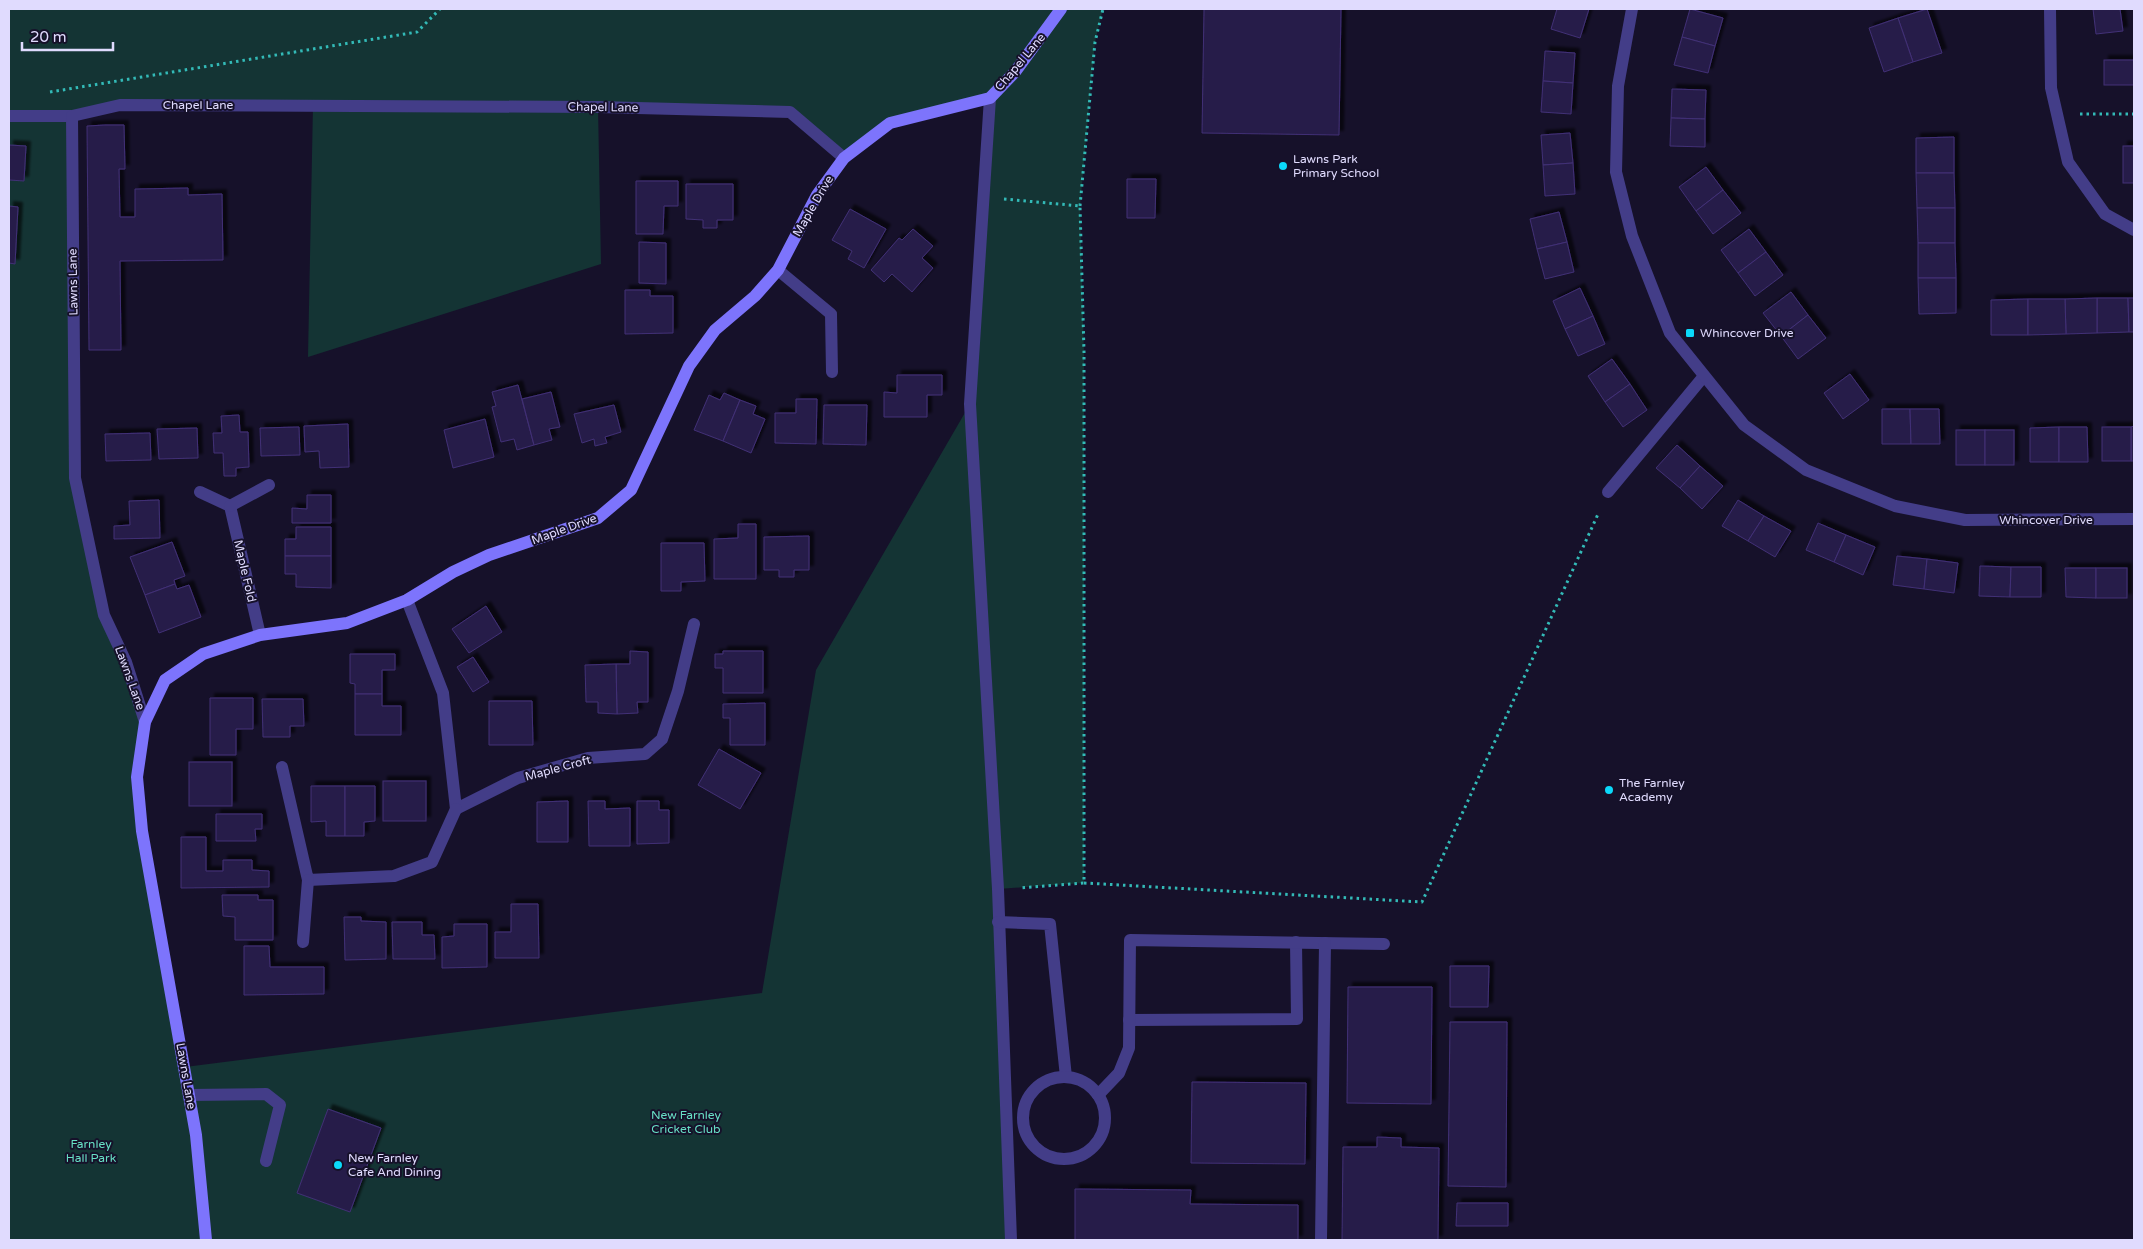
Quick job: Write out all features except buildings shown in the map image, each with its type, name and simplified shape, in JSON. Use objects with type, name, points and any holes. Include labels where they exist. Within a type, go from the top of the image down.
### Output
[{"type":"street","name":"Chapel Lane","points":[[9,116],[72,116],[129,105],[598,107],[790,112],[844,158],[890,123],[990,98],[1015,72],[1062,9]]},
{"type":"street","name":"Whincover Drive","points":[[1632,9],[1618,86],[1616,172],[1632,236],[1670,333],[1744,425],[1806,470],[1895,506],[1965,520],[2134,519]]},
{"type":"street","points":[[2050,9],[2051,88],[2068,162],[2105,214],[2134,230]]},
{"type":"street","points":[[990,98],[970,404],[998,889],[1011,1240]]},
{"type":"street","name":"Lawns Lane","points":[[72,116],[75,478],[104,615],[126,662],[146,722],[137,777],[142,831],[196,1135],[206,1240]]},
{"type":"street","name":"Maple Drive","points":[[146,722],[165,680],[203,654],[260,635],[347,623],[407,600],[453,572],[489,555],[598,518],[631,490],[690,366],[714,330],[755,296],[778,270],[817,195],[844,158]]},
{"type":"street","points":[[778,270],[831,314],[832,372]]},
{"type":"street","points":[[1608,492],[1704,376]]},
{"type":"street","points":[[200,492],[230,506],[269,485]]},
{"type":"street","name":"Maple Fold","points":[[230,506],[260,635]]},
{"type":"street","points":[[308,880],[394,876],[432,862],[456,809],[443,693],[407,600]]},
{"type":"street","name":"Maple Croft","points":[[456,809],[518,778],[588,758],[645,754],[662,739],[678,691],[694,624]]},
{"type":"street","points":[[282,767],[308,880],[303,942]]},
{"type":"street","points":[[998,922],[1050,924],[1066,1077]]},
{"type":"street","points":[[1098,1095],[1119,1073],[1129,1048],[1130,940],[1384,944]]},
{"type":"street","points":[[1129,1020],[1297,1019],[1296,942]]},
{"type":"street","points":[[1321,1240],[1326,943]]},
{"type":"street","points":[[1056,1077],[1066,1077],[1072,1077],[1086,1083],[1098,1095],[1105,1110],[1105,1127],[1097,1143],[1084,1154],[1066,1160],[1049,1157],[1036,1149],[1027,1137],[1022,1123],[1023,1108],[1029,1095],[1040,1083],[1056,1077]]},
{"type":"street","points":[[189,1095],[266,1094],[280,1105],[266,1160]]},
{"type":"path","points":[[48,92],[416,32],[440,9]]},
{"type":"path","points":[[1084,883],[1084,352],[1080,206],[1095,42],[1103,9]]},
{"type":"path","points":[[2057,114],[2134,114]]},
{"type":"path","points":[[983,197],[1080,206]]},
{"type":"path","points":[[998,889],[1084,883],[1422,902],[1608,492]]},
{"type":"green space","points":[[9,9],[1103,9],[1095,42],[1080,206],[1084,352],[1084,883],[998,889],[1011,1240],[9,1240]],"holes":[[[990,98],[970,404],[816,670],[762,993],[185,1067],[137,777],[145,722],[104,615],[75,478],[72,116],[120,105],[313,105],[308,357],[601,264],[598,107],[790,112],[844,158],[890,123]]]},
{"type":"place","name":"Lawns Park Primary School","points":[[1283,166]]},
{"type":"place","name":"Whincover Drive","points":[[1690,333]]},
{"type":"place","name":"The Farnley Academy","points":[[1609,790]]},
{"type":"place","name":"New Farnley Cafe And Dining","points":[[338,1165]]},
{"type":"park label","name":"New Farnley Cricket Club","points":[[686,1122]]},
{"type":"park label","name":"Farnley Hall Park","points":[[91,1151]]}]
